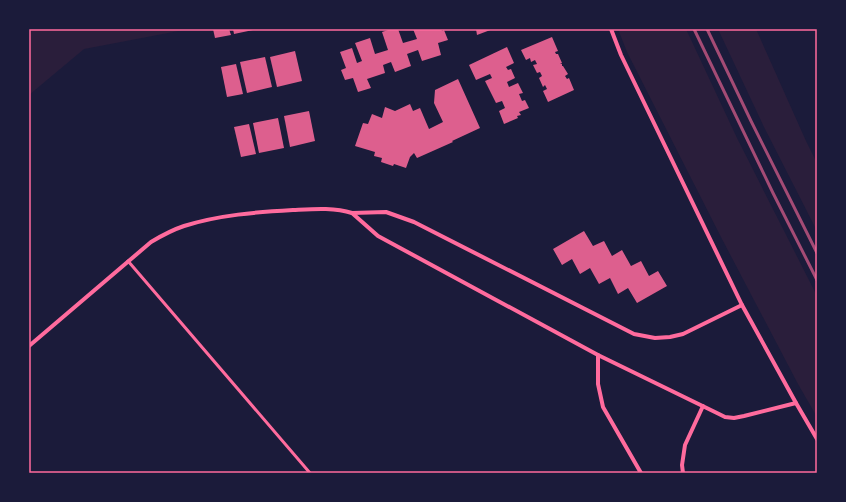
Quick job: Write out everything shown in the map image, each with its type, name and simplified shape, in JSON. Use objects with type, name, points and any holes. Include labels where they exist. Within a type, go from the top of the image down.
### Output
[{"type":"street","points":[[611,29],[622,55],[742,305],[817,439]]},
{"type":"street","points":[[29,346],[150,242],[167,232],[204,221],[256,213],[320,209],[346,211],[352,213],[386,212],[414,222],[634,334],[655,338],[683,334],[742,305]]},
{"type":"street","points":[[352,213],[378,236],[598,355],[725,417],[734,418],[796,403]]},
{"type":"street","points":[[598,355],[598,384],[603,407],[641,473]]},
{"type":"street","points":[[683,473],[682,465],[685,445],[703,406]]},
{"type":"lane","points":[[128,261],[310,473]]},
{"type":"shaded area","points":[[29,29],[189,29],[84,49],[29,95]]},
{"type":"shaded area","points":[[618,29],[686,29],[737,138],[817,296],[817,417],[798,384],[722,239],[627,52]]},
{"type":"shaded area","points":[[718,29],[756,29],[817,163],[817,231],[764,127]]},
{"type":"building","points":[[213,29],[229,29],[231,35],[215,38]]},
{"type":"building","points":[[233,29],[253,29],[253,30],[234,34]]},
{"type":"building","points":[[391,29],[398,29],[403,43],[417,39],[413,29],[441,29],[442,31],[444,30],[448,40],[438,43],[441,55],[422,61],[418,50],[407,54],[411,66],[395,72],[391,62],[383,65],[385,73],[367,79],[371,88],[358,92],[353,78],[345,80],[341,70],[346,68],[340,52],[352,48],[357,63],[362,61],[355,43],[370,38],[375,54],[388,50],[382,32]]},
{"type":"building","points":[[476,29],[493,29],[477,35]]},
{"type":"building","points":[[552,37],[558,51],[555,52],[558,54],[562,63],[560,64],[562,64],[568,74],[565,76],[567,79],[569,78],[574,90],[548,102],[543,91],[547,89],[545,85],[543,87],[539,78],[542,76],[540,72],[537,73],[533,65],[537,64],[535,60],[531,62],[530,58],[526,60],[521,50]]},
{"type":"building","points":[[507,47],[514,63],[506,67],[508,70],[511,69],[515,78],[507,82],[509,87],[518,83],[523,93],[519,94],[522,101],[525,100],[529,108],[519,112],[521,115],[517,116],[518,118],[504,124],[499,111],[505,108],[502,101],[496,103],[485,81],[492,78],[490,74],[476,80],[469,65]]},
{"type":"building","points":[[295,51],[302,81],[277,87],[270,57]]},
{"type":"building","points":[[265,57],[272,87],[247,93],[240,62]]},
{"type":"building","points":[[236,64],[243,94],[227,97],[221,67]]},
{"type":"building","points":[[458,79],[480,128],[417,158],[414,153],[410,157],[406,168],[381,162],[382,158],[374,156],[375,152],[355,146],[363,123],[368,124],[372,114],[382,118],[385,107],[395,111],[410,104],[413,111],[420,108],[429,129],[443,122],[434,103],[435,90]]},
{"type":"building","points":[[309,111],[315,141],[290,147],[284,116]]},
{"type":"building","points":[[278,118],[284,148],[259,153],[253,123]]},
{"type":"building","points":[[249,124],[256,154],[241,157],[234,127]]},
{"type":"building","points":[[584,231],[593,246],[604,241],[612,256],[622,250],[631,266],[641,261],[649,276],[658,271],[667,286],[637,303],[628,288],[618,294],[610,278],[599,284],[590,268],[580,274],[572,259],[562,265],[553,249]]},
{"type":"railway","points":[[694,29],[773,193],[817,280]]},
{"type":"railway","points":[[707,29],[817,253]]}]
